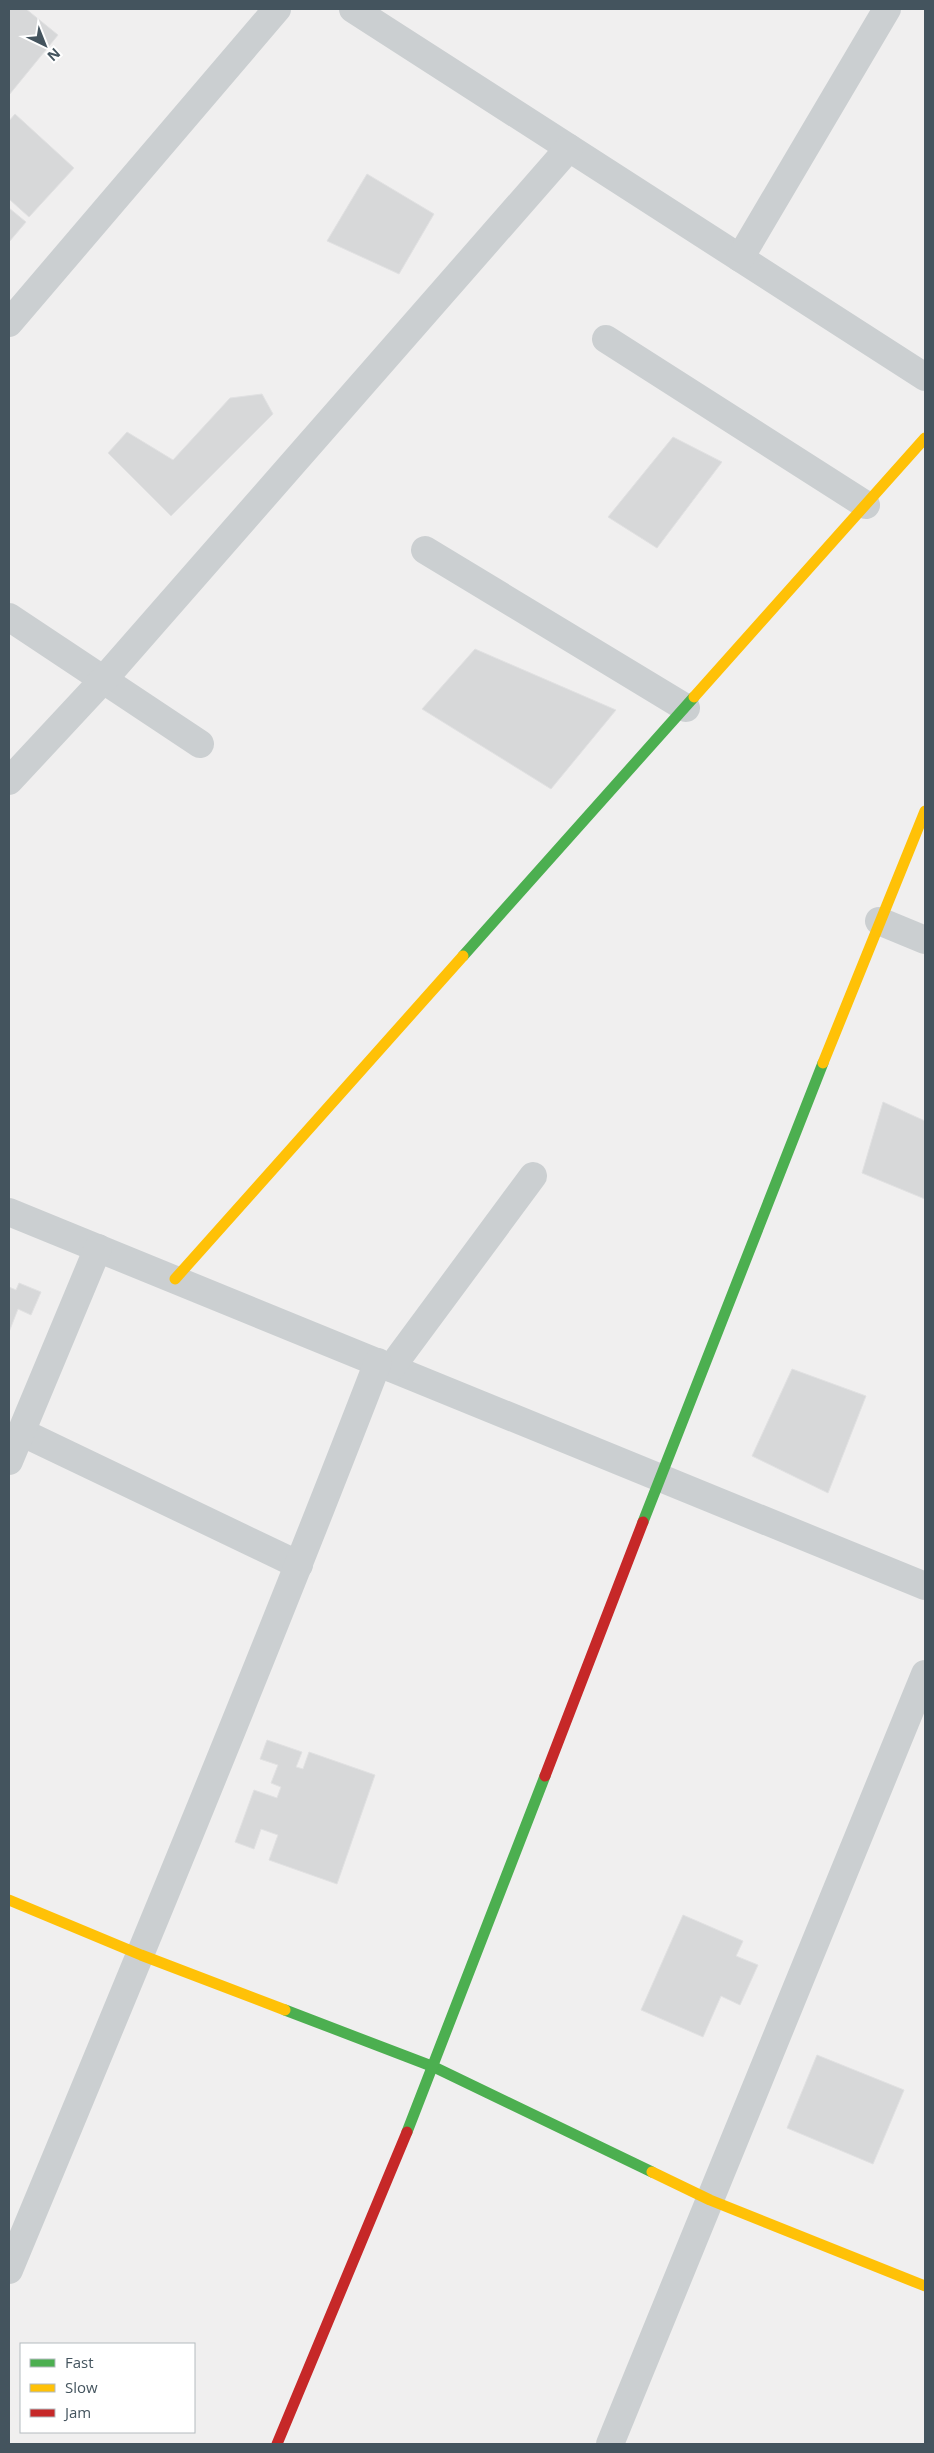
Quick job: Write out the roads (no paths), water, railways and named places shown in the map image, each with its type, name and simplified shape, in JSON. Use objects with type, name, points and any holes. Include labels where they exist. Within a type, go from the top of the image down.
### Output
[{"type":"street","points":[[9,322],[277,9]]},
{"type":"street","points":[[353,9],[925,377]]},
{"type":"street","points":[[740,258],[887,9]]},
{"type":"street","points":[[9,781],[104,679],[569,148]]},
{"type":"street","points":[[606,339],[866,505]]},
{"type":"street","points":[[175,1280],[925,438]]},
{"type":"street","points":[[425,550],[686,708]]},
{"type":"street","points":[[9,617],[200,744]]},
{"type":"street","points":[[276,2444],[434,2066],[660,1477],[879,921],[925,811]]},
{"type":"street","points":[[879,921],[925,940]]},
{"type":"street","points":[[9,2270],[141,1955],[299,1565],[384,1365],[533,1176]]},
{"type":"street","points":[[9,1212],[925,1586]]},
{"type":"street","points":[[9,1461],[98,1248]]},
{"type":"street","points":[[21,1432],[299,1565]]},
{"type":"street","points":[[610,2444],[925,1674]]},
{"type":"street","points":[[9,1900],[141,1955],[434,2066],[710,2200],[925,2286]]}]
